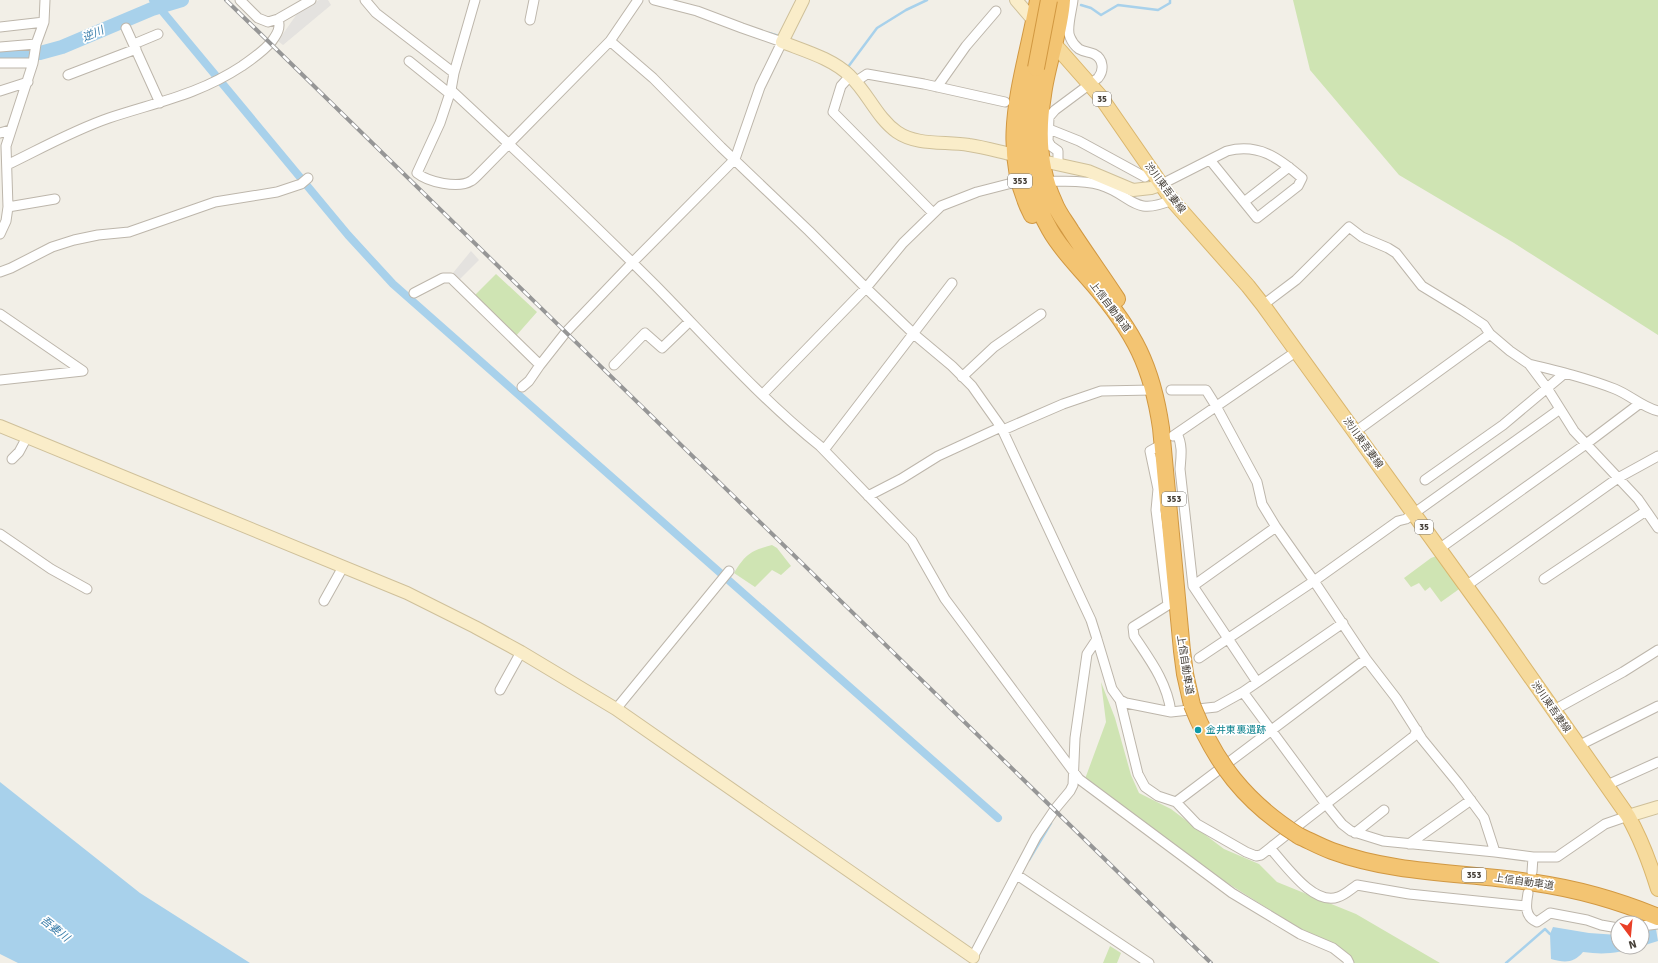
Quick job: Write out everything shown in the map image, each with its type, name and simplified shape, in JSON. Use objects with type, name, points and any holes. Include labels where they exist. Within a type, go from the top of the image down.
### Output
[{"type":"highway","points":[[1034,21],[1038,0]]},
{"type":"highway","name":"上信自動車道","points":[[1049,0],[1027,110],[1026,131],[1029,168],[1047,210],[1063,236],[1118,306],[1144,343],[1153,362],[1163,396],[1174,494],[1187,645],[1195,704],[1214,740],[1234,772],[1253,792],[1300,833],[1331,844],[1365,854],[1405,862],[1536,876],[1596,889],[1653,916]]},
{"type":"highway","points":[[1055,44],[1062,0]]},
{"type":"highway","name":"353","points":[[1034,21],[1019,86],[1014,130],[1016,155],[1022,188],[1032,213],[1058,251],[1118,306]]},
{"type":"highway","name":"353","points":[[1055,44],[1043,93],[1039,119],[1039,140],[1042,164],[1049,191],[1061,216],[1118,306]]},
{"type":"main road","name":"渋川東吾妻線","points":[[1034,21],[1090,84],[1121,124],[1160,185],[1172,200],[1263,305],[1414,513],[1628,816],[1639,834],[1649,859],[1658,889]]},
{"type":"street","points":[[0,234],[6,221],[8,207],[6,146],[34,60],[36,46],[44,22],[45,0]]},
{"type":"street","points":[[240,0],[258,18],[264,21],[272,22],[311,0]]},
{"type":"street","points":[[365,0],[376,13],[454,73]]},
{"type":"street","points":[[475,0],[440,123],[417,173],[423,178],[439,183],[466,184],[475,178],[610,41],[638,0]]},
{"type":"street","points":[[530,20],[534,0]]},
{"type":"street","points":[[654,0],[698,11],[742,28],[784,39],[840,68],[853,79],[887,124],[907,137],[923,141],[968,145],[1010,154]]},
{"type":"street","points":[[522,387],[529,381],[566,332],[735,159],[760,87],[803,0]]},
{"type":"street","points":[[1016,0],[1034,21]]},
{"type":"street","points":[[1073,0],[1068,31],[1069,36],[1078,48],[1094,54],[1101,60],[1102,74],[1055,110],[1049,117],[1048,141],[1051,146],[1058,151],[1053,164],[1088,172],[1133,190],[1151,188],[1160,185],[1227,151],[1238,148],[1267,152],[1302,178],[1298,186],[1257,218],[1210,160]]},
{"type":"street","points":[[938,87],[966,46],[996,11]]},
{"type":"street","points":[[6,165],[108,118],[160,104],[215,82],[264,50],[280,26],[278,19]]},
{"type":"street","points":[[0,27],[44,22]]},
{"type":"street","points":[[126,28],[160,104]]},
{"type":"street","points":[[68,75],[135,46],[158,34]]},
{"type":"street","points":[[610,41],[653,78],[866,288],[972,386],[1002,429],[1091,620],[1112,689],[1120,700],[1141,781],[1145,787],[1158,796],[1176,802],[1197,824],[1246,852],[1256,856],[1261,855],[1325,803],[1414,736],[1417,730]]},
{"type":"street","points":[[0,47],[36,46]]},
{"type":"street","points":[[0,63],[34,60]]},
{"type":"street","points":[[409,61],[450,92],[510,144],[763,394],[824,450],[912,541],[945,599],[1074,773],[1091,789],[1232,893],[1300,934],[1333,948],[1347,959],[1349,963]]},
{"type":"street","points":[[933,213],[833,112],[841,86],[853,79],[867,74],[938,87],[1005,102]]},
{"type":"street","points":[[0,91],[28,82]]},
{"type":"street","points":[[1049,129],[1079,141],[1145,177]]},
{"type":"street","points":[[0,133],[10,130]]},
{"type":"street","points":[[1244,202],[1289,167]]},
{"type":"street","points":[[0,272],[52,247],[74,240],[128,232],[215,202],[277,192],[305,181]]},
{"type":"street","points":[[1050,182],[1082,181],[1101,185],[1141,206],[1155,206],[1172,200]]},
{"type":"street","points":[[763,394],[866,288],[903,243],[941,206],[952,201],[1016,182]]},
{"type":"street","points":[[8,207],[55,199]]},
{"type":"street","points":[[1263,305],[1296,280],[1349,227],[1362,237],[1388,248],[1396,253],[1422,286],[1484,325],[1490,334],[1510,351],[1529,364],[1547,388],[1574,431],[1638,499],[1658,528]]},
{"type":"street","points":[[414,293],[443,278],[451,278],[540,365]]},
{"type":"street","points":[[824,450],[952,283]]},
{"type":"street","points":[[0,314],[82,372],[0,380]]},
{"type":"street","points":[[962,377],[994,347],[1041,314]]},
{"type":"street","points":[[614,365],[645,333],[659,351],[690,321]]},
{"type":"street","points":[[1355,432],[1490,334]]},
{"type":"street","points":[[1258,682],[1193,586],[1180,469],[1182,455],[1180,441],[1175,435],[1297,351]]},
{"type":"street","points":[[1529,364],[1589,379],[1616,390],[1639,404],[1658,411]]},
{"type":"street","points":[[1425,480],[1503,424],[1565,373]]},
{"type":"street","points":[[868,496],[901,479],[938,456],[1063,404],[1101,391],[1152,390]]},
{"type":"street","points":[[1171,390],[1206,390],[1256,482],[1262,504],[1276,527],[1343,623],[1366,660],[1396,698],[1422,739],[1484,818],[1495,852]]},
{"type":"street","points":[[1439,549],[1586,444],[1639,404]]},
{"type":"street","points":[[1199,658],[1314,581],[1398,521],[1406,519],[1560,408]]},
{"type":"street","points":[[0,426],[407,593],[521,652],[616,709],[973,957],[1036,837],[1073,785],[1074,738],[1087,654],[1097,638]]},
{"type":"street","points":[[12,459],[19,452],[26,437]]},
{"type":"street","points":[[1159,446],[1150,451],[1158,489],[1156,510],[1168,605],[1133,627],[1134,636],[1163,681],[1169,698],[1171,712]]},
{"type":"street","points":[[1466,586],[1618,478],[1658,456]]},
{"type":"street","points":[[1544,579],[1646,511]]},
{"type":"street","points":[[1193,586],[1276,527]]},
{"type":"street","points":[[0,534],[51,569],[86,589]]},
{"type":"street","points":[[324,601],[343,567]]},
{"type":"street","points":[[616,709],[728,571]]},
{"type":"street","points":[[1120,700],[1126,703],[1171,712],[1216,707],[1243,692],[1343,623]]},
{"type":"street","points":[[1554,710],[1623,672],[1658,650]]},
{"type":"street","points":[[500,690],[521,652]]},
{"type":"street","points":[[1176,802],[1366,660]]},
{"type":"street","points":[[1243,692],[1342,824],[1356,832],[1384,840],[1409,844],[1495,852],[1533,858],[1557,857],[1605,824],[1658,808]]},
{"type":"street","points":[[1578,746],[1658,706]]},
{"type":"street","points":[[1606,785],[1658,762]]},
{"type":"street","points":[[1409,844],[1471,800]]},
{"type":"street","points":[[1356,832],[1384,810]]},
{"type":"street","points":[[1270,848],[1309,890],[1323,898],[1338,898],[1357,885],[1409,894],[1526,906]]},
{"type":"street","points":[[1532,872],[1533,858]]},
{"type":"street","points":[[1017,875],[1149,963]]},
{"type":"street","points":[[1528,893],[1526,906],[1529,915],[1537,922],[1550,914],[1587,920],[1602,926],[1610,927]]},
{"type":"green space","points":[[1293,0],[1658,0],[1658,335],[1514,243],[1399,175],[1310,70]]},
{"type":"green space","points":[[496,274],[537,312],[515,337],[474,296]]},
{"type":"green space","points":[[772,545],[777,548],[791,566],[781,575],[772,570],[755,587],[734,573],[745,557],[753,551]]},
{"type":"green space","points":[[1439,555],[1462,587],[1441,602],[1430,587],[1425,591],[1419,583],[1411,587],[1404,578],[1431,558]]},
{"type":"green space","points":[[1101,682],[1115,718],[1131,775],[1139,793],[1171,809],[1224,849],[1259,864],[1277,882],[1356,914],[1440,963],[1353,963],[1337,945],[1300,929],[1202,867],[1085,779],[1106,722]]},
{"type":"green space","points":[[1110,946],[1121,953],[1117,963],[1103,963]]},
{"type":"shaded area","points":[[319,0],[328,0],[331,5],[283,45],[278,41],[299,11]]},
{"type":"shaded area","points":[[471,251],[479,260],[460,279],[453,273]]},
{"type":"water","name":"吾妻川","points":[[0,782],[140,893],[250,963],[18,963],[0,954]]},
{"type":"water","points":[[1553,927],[1589,933],[1610,934],[1610,953],[1583,952],[1580,956],[1569,961],[1551,959],[1550,934]]},
{"type":"water","points":[[1656,929],[1658,941],[1650,944],[1650,930]]},
{"type":"waterway","points":[[153,0],[348,235],[393,284],[998,818]]},
{"type":"waterway","name":"逆川","points":[[0,55],[40,53],[62,47],[152,9],[182,0]]},
{"type":"waterway","points":[[846,66],[848,67],[877,28],[906,10],[927,0]]},
{"type":"waterway","points":[[1081,5],[1091,8],[1101,15],[1118,5],[1158,10],[1170,3],[1170,0]]},
{"type":"waterway","points":[[769,33],[782,37]]},
{"type":"waterway","points":[[1029,860],[1051,823]]},
{"type":"waterway","points":[[1506,963],[1545,929],[1550,934]]},
{"type":"railway","points":[[226,0],[1211,963]]},
{"type":"place","name":"金井東裏遺跡","points":[[1198,730]]}]
